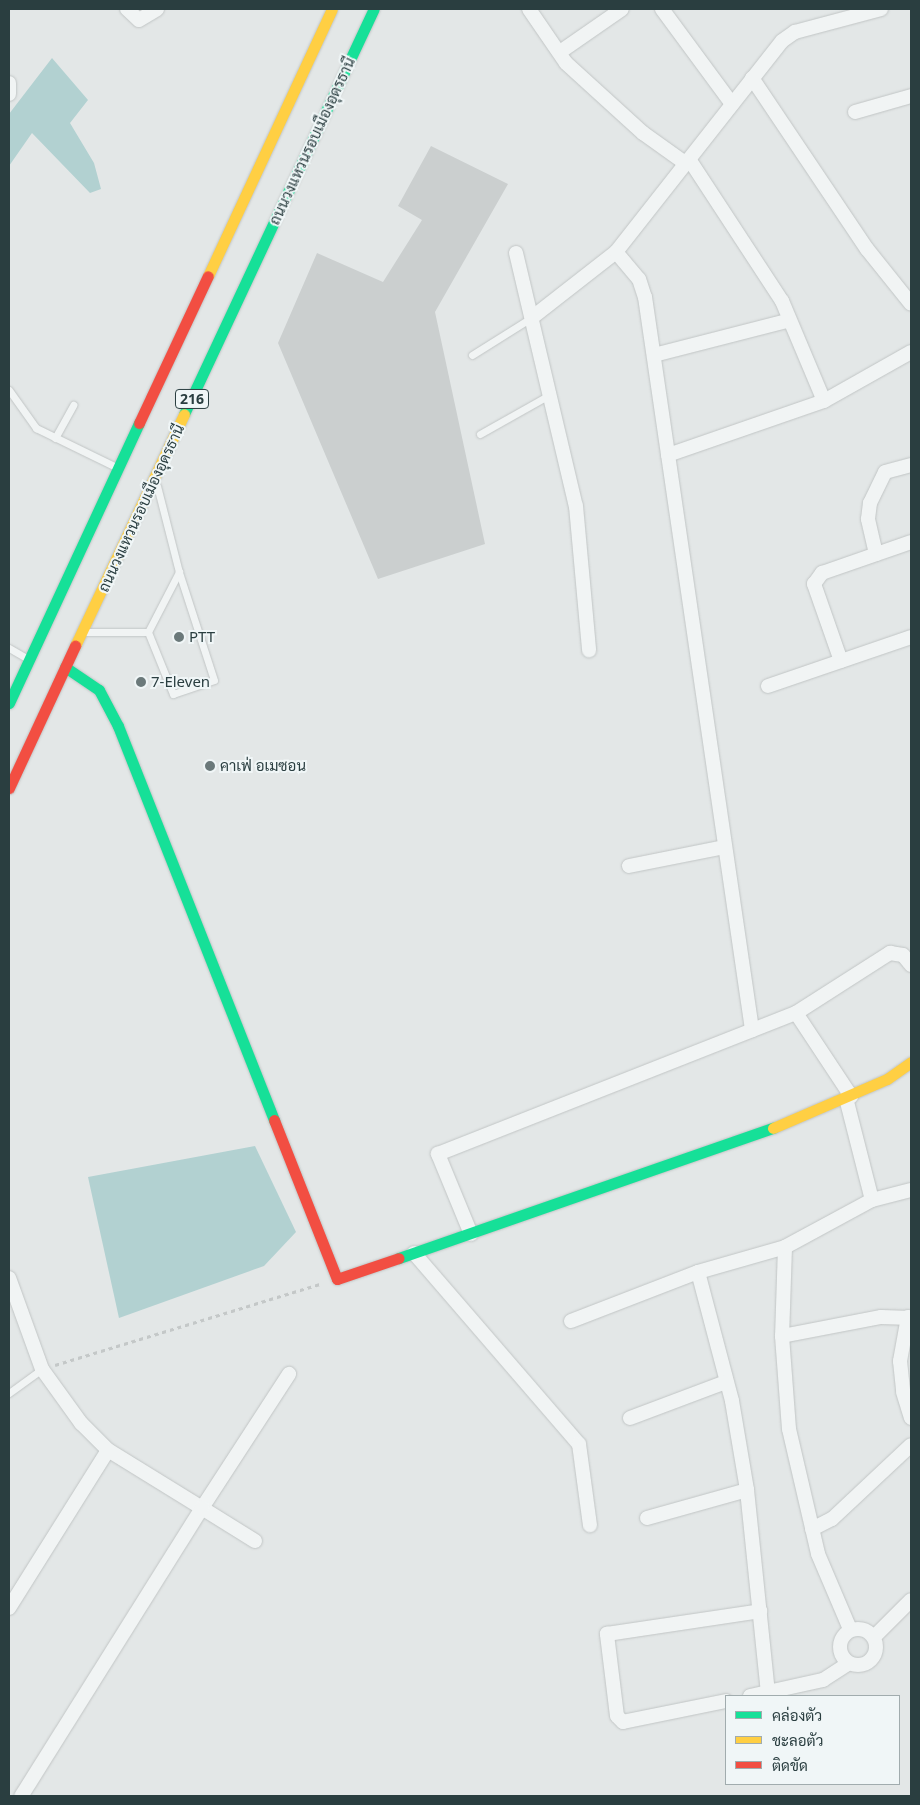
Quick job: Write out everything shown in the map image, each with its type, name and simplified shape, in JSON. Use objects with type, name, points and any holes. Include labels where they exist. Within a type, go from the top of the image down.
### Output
[{"type":"main road","name":"216","points":[[9,703],[332,9]]},
{"type":"main road","name":"ถนนวงแหวนรอบเมืองอุดรธานี","points":[[9,788],[374,9]]},
{"type":"main road","points":[[66,667],[99,690],[118,726],[337,1279],[418,1258],[471,1234],[769,1130],[848,1097],[911,1062]]},
{"type":"street","points":[[127,9],[139,20],[157,9]]},
{"type":"street","points":[[529,9],[560,52],[643,133],[687,161],[790,320],[824,401]]},
{"type":"street","points":[[560,52],[622,9]]},
{"type":"street","points":[[534,316],[616,252],[782,40],[795,32],[865,11],[880,9]]},
{"type":"street","points":[[667,10],[732,104]]},
{"type":"street","points":[[752,78],[867,249],[911,304]]},
{"type":"street","points":[[9,82],[9,94]]},
{"type":"street","points":[[855,112],[911,96]]},
{"type":"street","points":[[616,252],[640,279],[654,355],[752,1030]]},
{"type":"street","points":[[516,253],[534,316],[576,506],[589,650]]},
{"type":"street","points":[[654,355],[790,320]]},
{"type":"street","points":[[668,455],[824,401],[911,352]]},
{"type":"street","points":[[876,554],[868,519],[870,503],[885,472],[911,465]]},
{"type":"street","points":[[841,661],[814,584],[822,573],[911,542]]},
{"type":"street","points":[[768,686],[911,637]]},
{"type":"street","points":[[629,866],[725,847]]},
{"type":"street","points":[[471,1234],[438,1154],[796,1013],[890,953],[903,955],[911,965]]},
{"type":"street","points":[[796,1013],[848,1097],[872,1200]]},
{"type":"street","points":[[571,1321],[698,1272],[785,1247],[872,1200],[911,1190]]},
{"type":"street","points":[[785,1247],[782,1336],[789,1429],[812,1529],[830,1588],[850,1629],[874,1637]]},
{"type":"street","points":[[418,1258],[579,1444],[590,1525]]},
{"type":"street","points":[[698,1272],[726,1382],[747,1490],[768,1692]]},
{"type":"street","points":[[9,1278],[42,1369],[81,1423],[108,1450],[255,1541]]},
{"type":"street","points":[[782,1336],[881,1317],[910,1318],[900,1361],[902,1392],[911,1418]]},
{"type":"street","points":[[21,1796],[202,1508],[289,1374]]},
{"type":"street","points":[[630,1418],[726,1382]]},
{"type":"street","points":[[812,1529],[832,1519],[911,1445]]},
{"type":"street","points":[[9,1608],[108,1450]]},
{"type":"street","points":[[647,1518],[747,1490]]},
{"type":"street","points":[[874,1637],[911,1600]]},
{"type":"street","points":[[725,1702],[623,1722],[617,1716],[607,1634],[760,1611]]},
{"type":"street","points":[[849,1663],[840,1652],[850,1629]]},
{"type":"street","points":[[754,1695],[823,1680],[849,1663],[865,1665],[873,1659],[877,1649],[874,1637]]},
{"type":"lane","points":[[472,354],[534,316]]},
{"type":"lane","points":[[9,390],[36,428],[118,468]]},
{"type":"lane","points":[[480,434],[551,394]]},
{"type":"lane","points":[[55,438],[73,405]]},
{"type":"lane","points":[[155,479],[178,572],[214,680],[173,694],[148,632],[178,572]]},
{"type":"lane","points":[[82,632],[148,632]]},
{"type":"lane","points":[[9,648],[29,660]]},
{"type":"lane","points":[[9,1393],[42,1369]]},
{"type":"path","points":[[42,1369],[337,1279]]},
{"type":"water","points":[[52,58],[88,100],[70,123],[94,163],[101,189],[90,193],[32,133],[9,166],[9,114]]},
{"type":"water","points":[[255,1146],[296,1232],[264,1266],[119,1318],[88,1177]]},
{"type":"building","points":[[431,146],[508,184],[435,312],[485,544],[378,579],[278,343],[317,253],[383,282],[422,220],[398,206]]},
{"type":"traffic: fast","points":[[184,414],[374,9]]},
{"type":"traffic: fast","points":[[9,703],[139,423]]},
{"type":"traffic: fast","points":[[65,667],[99,690],[118,726],[274,1120]]},
{"type":"traffic: fast","points":[[399,1258],[773,1128]]},
{"type":"traffic: slow","points":[[208,276],[332,9]]},
{"type":"traffic: slow","points":[[75,646],[184,414]]},
{"type":"traffic: slow","points":[[773,1128],[887,1079],[911,1062]]},
{"type":"traffic: jam","points":[[139,423],[208,276]]},
{"type":"traffic: jam","points":[[9,788],[75,646]]},
{"type":"traffic: jam","points":[[274,1120],[337,1279],[399,1258]]},
{"type":"place","name":"PTT","points":[[179,637]]},
{"type":"place","name":"7-Eleven","points":[[141,682]]},
{"type":"place","name":"คาเฟ่ อเมซอน","points":[[210,766]]}]
